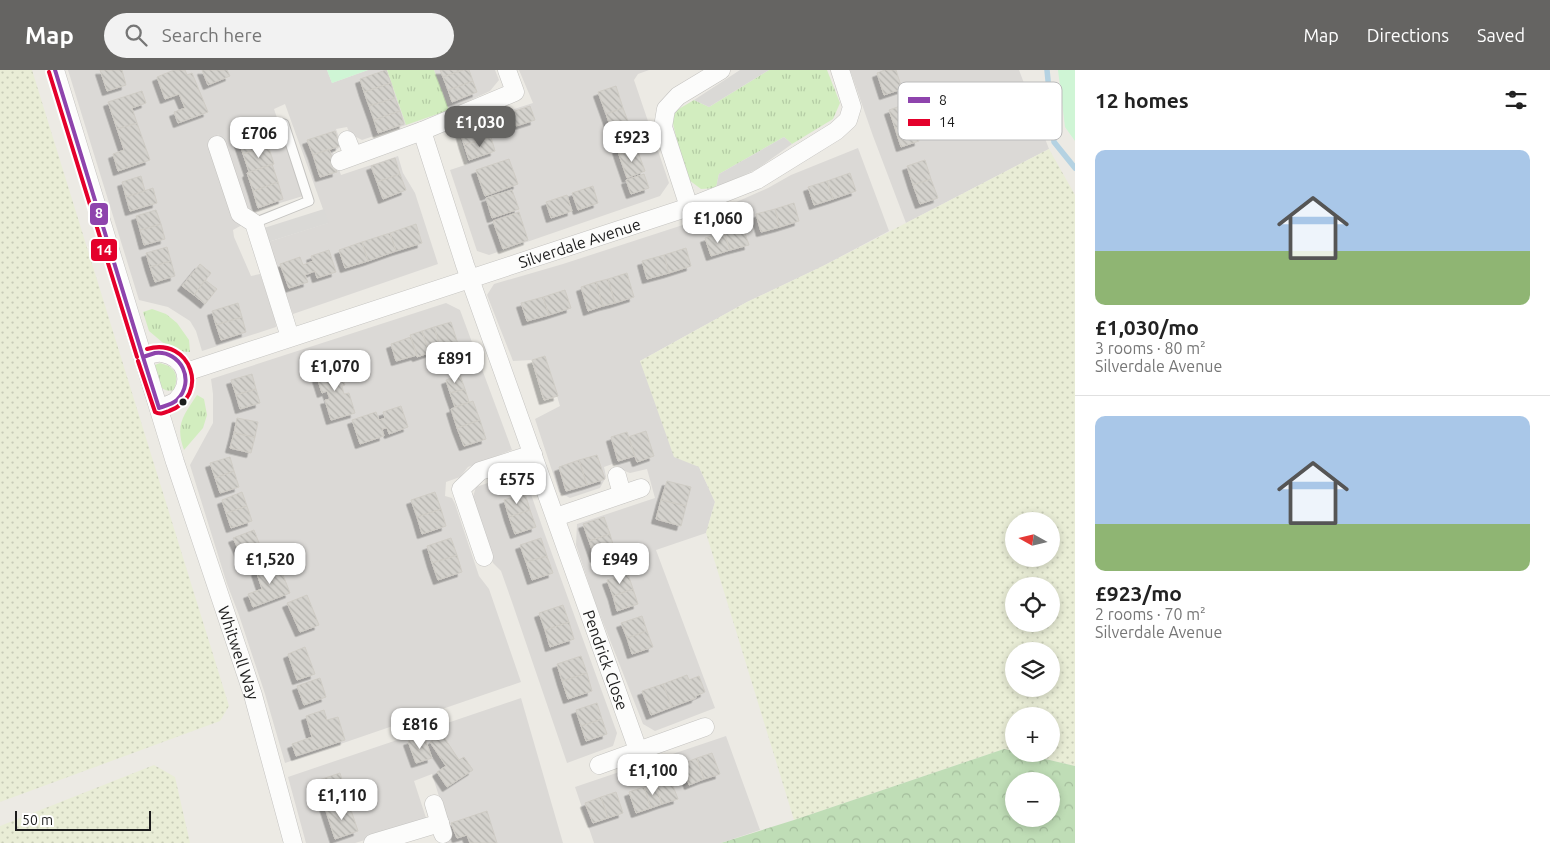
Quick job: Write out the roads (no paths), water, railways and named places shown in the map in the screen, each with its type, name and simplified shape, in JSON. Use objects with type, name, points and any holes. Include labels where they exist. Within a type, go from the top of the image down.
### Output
[{"type":"street","name":"Whitwell Way","points":[[56,70],[175,462],[253,695],[293,843]]},
{"type":"street","points":[[347,152],[422,131],[515,92],[507,70]]},
{"type":"street","points":[[689,207],[664,127],[666,109],[678,96],[721,70]]},
{"type":"street","name":"Silverdale Avenue","points":[[186,372],[689,207],[757,180],[836,131],[848,120],[852,107],[840,70]]},
{"type":"street","points":[[422,131],[470,279],[533,454],[480,472],[456,489],[484,557]]},
{"type":"street","points":[[217,145],[240,214],[254,223],[290,337]]},
{"type":"street","points":[[143,357],[160,353],[177,358],[186,372],[185,386],[176,401],[159,408]]},
{"type":"street","name":"Pendrick Close","points":[[533,454],[638,750]]},
{"type":"street","points":[[617,476],[622,494]]},
{"type":"street","points":[[556,517],[641,488]]},
{"type":"street","points":[[599,765],[705,727]]},
{"type":"street","points":[[373,843],[442,828],[434,804]]},
{"type":"lane","points":[[254,223],[309,201],[284,124]]},
{"type":"waterway","points":[[1047,70],[1048,82]]},
{"type":"waterway","points":[[1054,140],[1075,168]]}]
